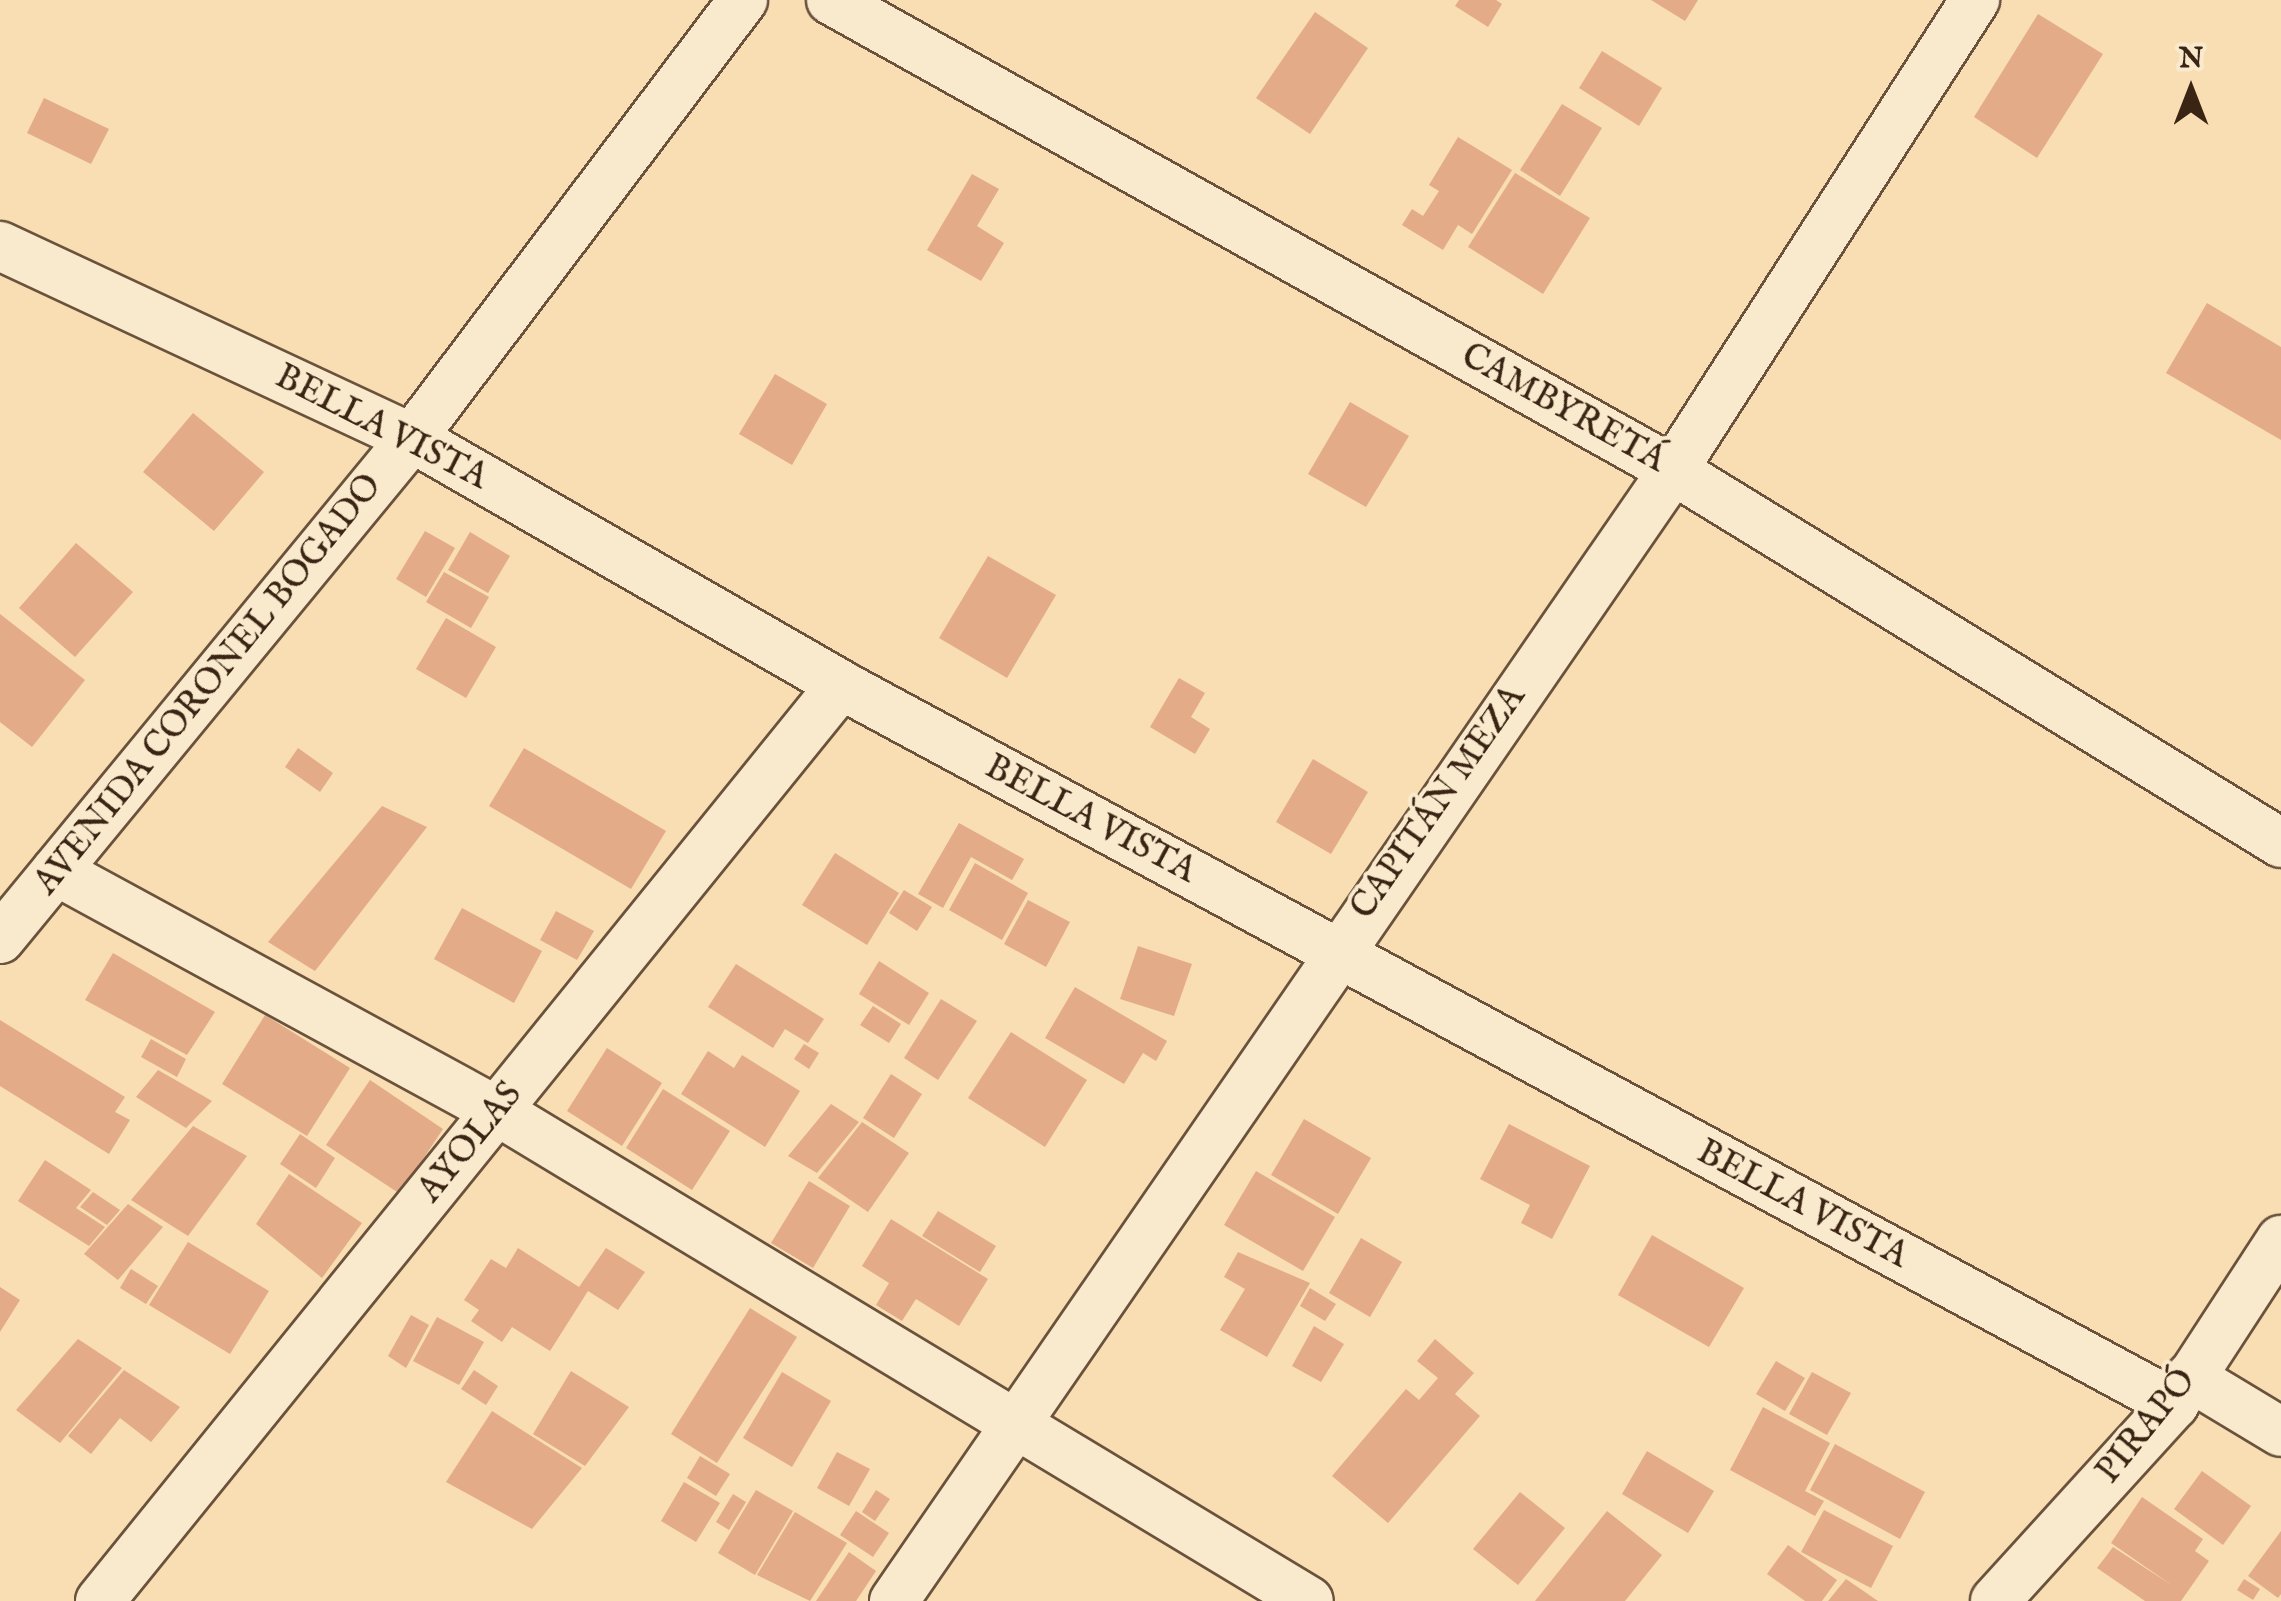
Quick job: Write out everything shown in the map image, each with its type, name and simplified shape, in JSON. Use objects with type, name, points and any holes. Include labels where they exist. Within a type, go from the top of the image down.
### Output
[{"type":"street","name":"AVENIDA CORONEL BOGADO","points":[[0,939],[412,438],[743,0]]},
{"type":"street","name":"CAMBYRETÁ","points":[[830,0],[1673,470],[2281,843]]},
{"type":"street","name":"CAPITÁN MEZA","points":[[894,1601],[1334,953],[1673,470],[1974,0]]},
{"type":"street","name":"BELLA VISTA","points":[[0,246],[412,438],[841,685],[1334,953],[2182,1391],[2281,1432]]},
{"type":"street","name":"AYOLAS","points":[[100,1601],[841,685]]},
{"type":"street","points":[[56,870],[496,1111],[1309,1601]]},
{"type":"street","name":"PIRAPÓ","points":[[1996,1601],[2182,1391],[2281,1240]]},
{"type":"building","points":[[1459,0],[1496,0],[1502,4],[1488,27],[1455,6]]},
{"type":"building","points":[[1651,0],[1698,0],[1685,21]]},
{"type":"building","points":[[1315,12],[1368,48],[1310,134],[1256,98]]},
{"type":"building","points":[[2038,14],[2103,54],[2037,158],[1974,117]]},
{"type":"building","points":[[1602,51],[1662,88],[1639,126],[1579,88]]},
{"type":"building","points":[[44,98],[109,129],[91,164],[27,133]]},
{"type":"building","points":[[1562,104],[1602,128],[1560,196],[1520,170]]},
{"type":"building","points":[[1458,137],[1512,170],[1472,234],[1458,225],[1443,250],[1402,225],[1412,209],[1423,216],[1439,191],[1429,185]]},
{"type":"building","points":[[1515,173],[1590,218],[1543,294],[1468,247]]},
{"type":"building","points":[[972,174],[999,189],[977,226],[1004,243],[981,281],[927,250]]},
{"type":"building","points":[[2207,303],[2281,347],[2281,440],[2166,373]]},
{"type":"building","points":[[775,374],[827,404],[792,465],[739,434]]},
{"type":"building","points":[[1350,402],[1409,436],[1366,507],[1308,474]]},
{"type":"building","points":[[193,413],[264,472],[214,531],[143,472]]},
{"type":"building","points":[[425,531],[455,548],[426,597],[396,579]]},
{"type":"building","points":[[470,532],[510,556],[488,593],[448,570]]},
{"type":"building","points":[[76,543],[133,592],[75,657],[19,608]]},
{"type":"building","points":[[988,556],[1056,595],[1007,678],[939,638]]},
{"type":"building","points":[[444,572],[489,597],[471,628],[426,602]]},
{"type":"building","points":[[0,614],[85,680],[32,747],[0,722]]},
{"type":"building","points":[[446,618],[496,647],[466,698],[416,669]]},
{"type":"building","points":[[1179,678],[1205,693],[1191,717],[1210,729],[1195,754],[1150,727]]},
{"type":"building","points":[[298,748],[333,773],[320,792],[285,767]]},
{"type":"building","points":[[524,748],[666,831],[631,889],[489,806]]},
{"type":"building","points":[[1313,759],[1368,792],[1331,854],[1276,822]]},
{"type":"building","points":[[382,806],[427,827],[315,971],[268,942]]},
{"type":"building","points":[[959,823],[1024,859],[1012,880],[971,857],[943,908],[918,894]]},
{"type":"building","points":[[835,853],[899,893],[867,945],[802,905]]},
{"type":"building","points":[[975,863],[1028,893],[1002,940],[949,910]]},
{"type":"building","points":[[904,890],[932,907],[917,931],[889,913]]},
{"type":"building","points":[[1028,900],[1070,922],[1046,967],[1004,944]]},
{"type":"building","points":[[462,908],[542,951],[514,1003],[434,959]]},
{"type":"building","points":[[556,911],[594,931],[577,960],[540,940]]},
{"type":"building","points":[[1138,946],[1192,964],[1174,1016],[1120,999]]},
{"type":"building","points":[[113,953],[215,1012],[187,1055],[85,1000]]},
{"type":"building","points":[[879,961],[929,993],[909,1025],[859,994]]},
{"type":"building","points":[[736,964],[824,1019],[808,1043],[785,1029],[773,1048],[708,1007]]},
{"type":"building","points":[[1075,987],[1167,1041],[1156,1061],[1143,1053],[1124,1084],[1045,1038]]},
{"type":"building","points":[[941,999],[977,1021],[938,1080],[904,1058]]},
{"type":"building","points":[[873,1006],[901,1024],[889,1043],[860,1025]]},
{"type":"building","points":[[265,1015],[350,1068],[307,1136],[222,1084]]},
{"type":"building","points":[[0,1020],[125,1097],[115,1112],[130,1120],[109,1154],[0,1086]]},
{"type":"building","points":[[1011,1032],[1087,1080],[1045,1147],[968,1098]]},
{"type":"building","points":[[151,1039],[186,1059],[177,1077],[141,1057]]},
{"type":"building","points":[[804,1044],[819,1053],[809,1069],[794,1059]]},
{"type":"building","points":[[607,1048],[662,1083],[622,1146],[567,1111]]},
{"type":"building","points":[[708,1051],[734,1068],[742,1055],[800,1091],[765,1147],[681,1094]]},
{"type":"building","points":[[158,1070],[212,1101],[186,1128],[136,1097]]},
{"type":"building","points":[[891,1074],[922,1094],[894,1138],[863,1118]]},
{"type":"building","points":[[370,1080],[443,1129],[400,1194],[326,1145]]},
{"type":"building","points":[[663,1089],[730,1131],[692,1190],[626,1148]]},
{"type":"building","points":[[831,1104],[859,1122],[817,1173],[788,1156]]},
{"type":"building","points":[[1304,1119],[1371,1158],[1338,1214],[1271,1175]]},
{"type":"building","points":[[862,1122],[909,1153],[868,1212],[818,1178]]},
{"type":"building","points":[[1509,1124],[1590,1166],[1552,1239],[1521,1223],[1530,1205],[1480,1179]]},
{"type":"building","points":[[193,1126],[247,1156],[188,1236],[131,1200]]},
{"type":"building","points":[[300,1134],[335,1158],[316,1188],[280,1164]]},
{"type":"building","points":[[45,1160],[91,1190],[76,1208],[105,1227],[89,1246],[18,1201]]},
{"type":"building","points":[[1256,1171],[1335,1217],[1303,1271],[1224,1225]]},
{"type":"building","points":[[289,1174],[362,1223],[322,1278],[256,1224]]},
{"type":"building","points":[[809,1181],[850,1206],[813,1268],[771,1243]]},
{"type":"building","points":[[93,1192],[120,1210],[107,1225],[80,1207]]},
{"type":"building","points":[[128,1204],[163,1227],[118,1280],[84,1254]]},
{"type":"building","points":[[938,1211],[996,1246],[980,1272],[922,1236]]},
{"type":"building","points":[[891,1219],[988,1279],[959,1326],[916,1299],[902,1321],[876,1305],[889,1283],[862,1266]]},
{"type":"building","points":[[1652,1235],[1744,1288],[1709,1347],[1618,1295]]},
{"type":"building","points":[[1361,1238],[1402,1262],[1370,1317],[1329,1293]]},
{"type":"building","points":[[188,1242],[269,1291],[230,1354],[149,1305]]},
{"type":"building","points":[[518,1248],[579,1287],[606,1248],[645,1272],[618,1310],[588,1291],[550,1351],[512,1327],[502,1342],[471,1321],[479,1310],[464,1300],[491,1259],[506,1268]]},
{"type":"building","points":[[1238,1252],[1310,1283],[1267,1357],[1220,1330],[1245,1289],[1224,1277]]},
{"type":"building","points":[[131,1269],[158,1286],[146,1304],[120,1288]]},
{"type":"building","points":[[0,1287],[20,1300],[0,1332]]},
{"type":"building","points":[[1310,1288],[1336,1304],[1325,1321],[1300,1306]]},
{"type":"building","points":[[750,1308],[797,1337],[717,1463],[671,1434]]},
{"type":"building","points":[[411,1315],[429,1325],[406,1368],[388,1356]]},
{"type":"building","points":[[437,1317],[484,1342],[459,1385],[413,1361]]},
{"type":"building","points":[[1314,1326],[1344,1344],[1321,1382],[1292,1366]]},
{"type":"building","points":[[78,1339],[122,1368],[60,1443],[16,1410]]},
{"type":"building","points":[[1435,1339],[1474,1373],[1455,1394],[1480,1416],[1388,1523],[1332,1476],[1406,1389],[1419,1400],[1438,1378],[1417,1361]]},
{"type":"building","points":[[1776,1361],[1805,1378],[1785,1411],[1756,1394]]},
{"type":"building","points":[[124,1370],[180,1407],[151,1442],[120,1418],[91,1454],[68,1436]]},
{"type":"building","points":[[474,1370],[498,1386],[486,1405],[461,1389]]},
{"type":"building","points":[[571,1371],[629,1407],[585,1466],[533,1434]]},
{"type":"building","points":[[782,1372],[831,1401],[792,1467],[743,1438]]},
{"type":"building","points":[[1812,1372],[1851,1393],[1827,1435],[1789,1414]]},
{"type":"building","points":[[1763,1407],[1830,1443],[1805,1491],[1824,1501],[1815,1516],[1730,1470]]},
{"type":"building","points":[[492,1411],[582,1468],[532,1529],[446,1482]]},
{"type":"building","points":[[1835,1444],[1925,1492],[1900,1539],[1810,1490]]},
{"type":"building","points":[[1647,1451],[1714,1491],[1688,1533],[1622,1494]]},
{"type":"building","points":[[837,1452],[870,1469],[849,1506],[817,1488]]},
{"type":"building","points":[[700,1456],[730,1474],[716,1496],[687,1478]]},
{"type":"building","points":[[2202,1471],[2251,1506],[2223,1545],[2174,1509]]},
{"type":"building","points":[[684,1482],[720,1503],[696,1542],[661,1521]]},
{"type":"building","points":[[756,1490],[793,1511],[755,1575],[718,1553]]},
{"type":"building","points":[[876,1490],[890,1499],[875,1521],[862,1512]]},
{"type":"building","points":[[1520,1492],[1565,1528],[1518,1585],[1473,1549]]},
{"type":"building","points":[[733,1494],[746,1502],[729,1530],[716,1522]]},
{"type":"building","points":[[2142,1497],[2203,1539],[2195,1551],[2209,1561],[2181,1601],[2145,1601],[2097,1568],[2113,1547],[2173,1586],[2111,1543]]},
{"type":"building","points":[[1824,1510],[1893,1546],[1871,1588],[1801,1552]]},
{"type":"building","points":[[856,1511],[889,1533],[873,1557],[840,1535]]},
{"type":"building","points":[[1607,1511],[1662,1555],[1625,1601],[1535,1601]]},
{"type":"building","points":[[795,1512],[847,1543],[810,1601],[757,1575]]},
{"type":"building","points":[[2281,1531],[2281,1594],[2278,1598],[2248,1576]]},
{"type":"building","points":[[1788,1545],[1837,1580],[1822,1601],[1805,1601],[1767,1574]]},
{"type":"building","points":[[849,1552],[876,1571],[856,1601],[816,1601]]},
{"type":"building","points":[[1846,1579],[1878,1601],[1828,1601]]},
{"type":"building","points":[[2244,1579],[2260,1589],[2253,1600],[2237,1590]]}]
